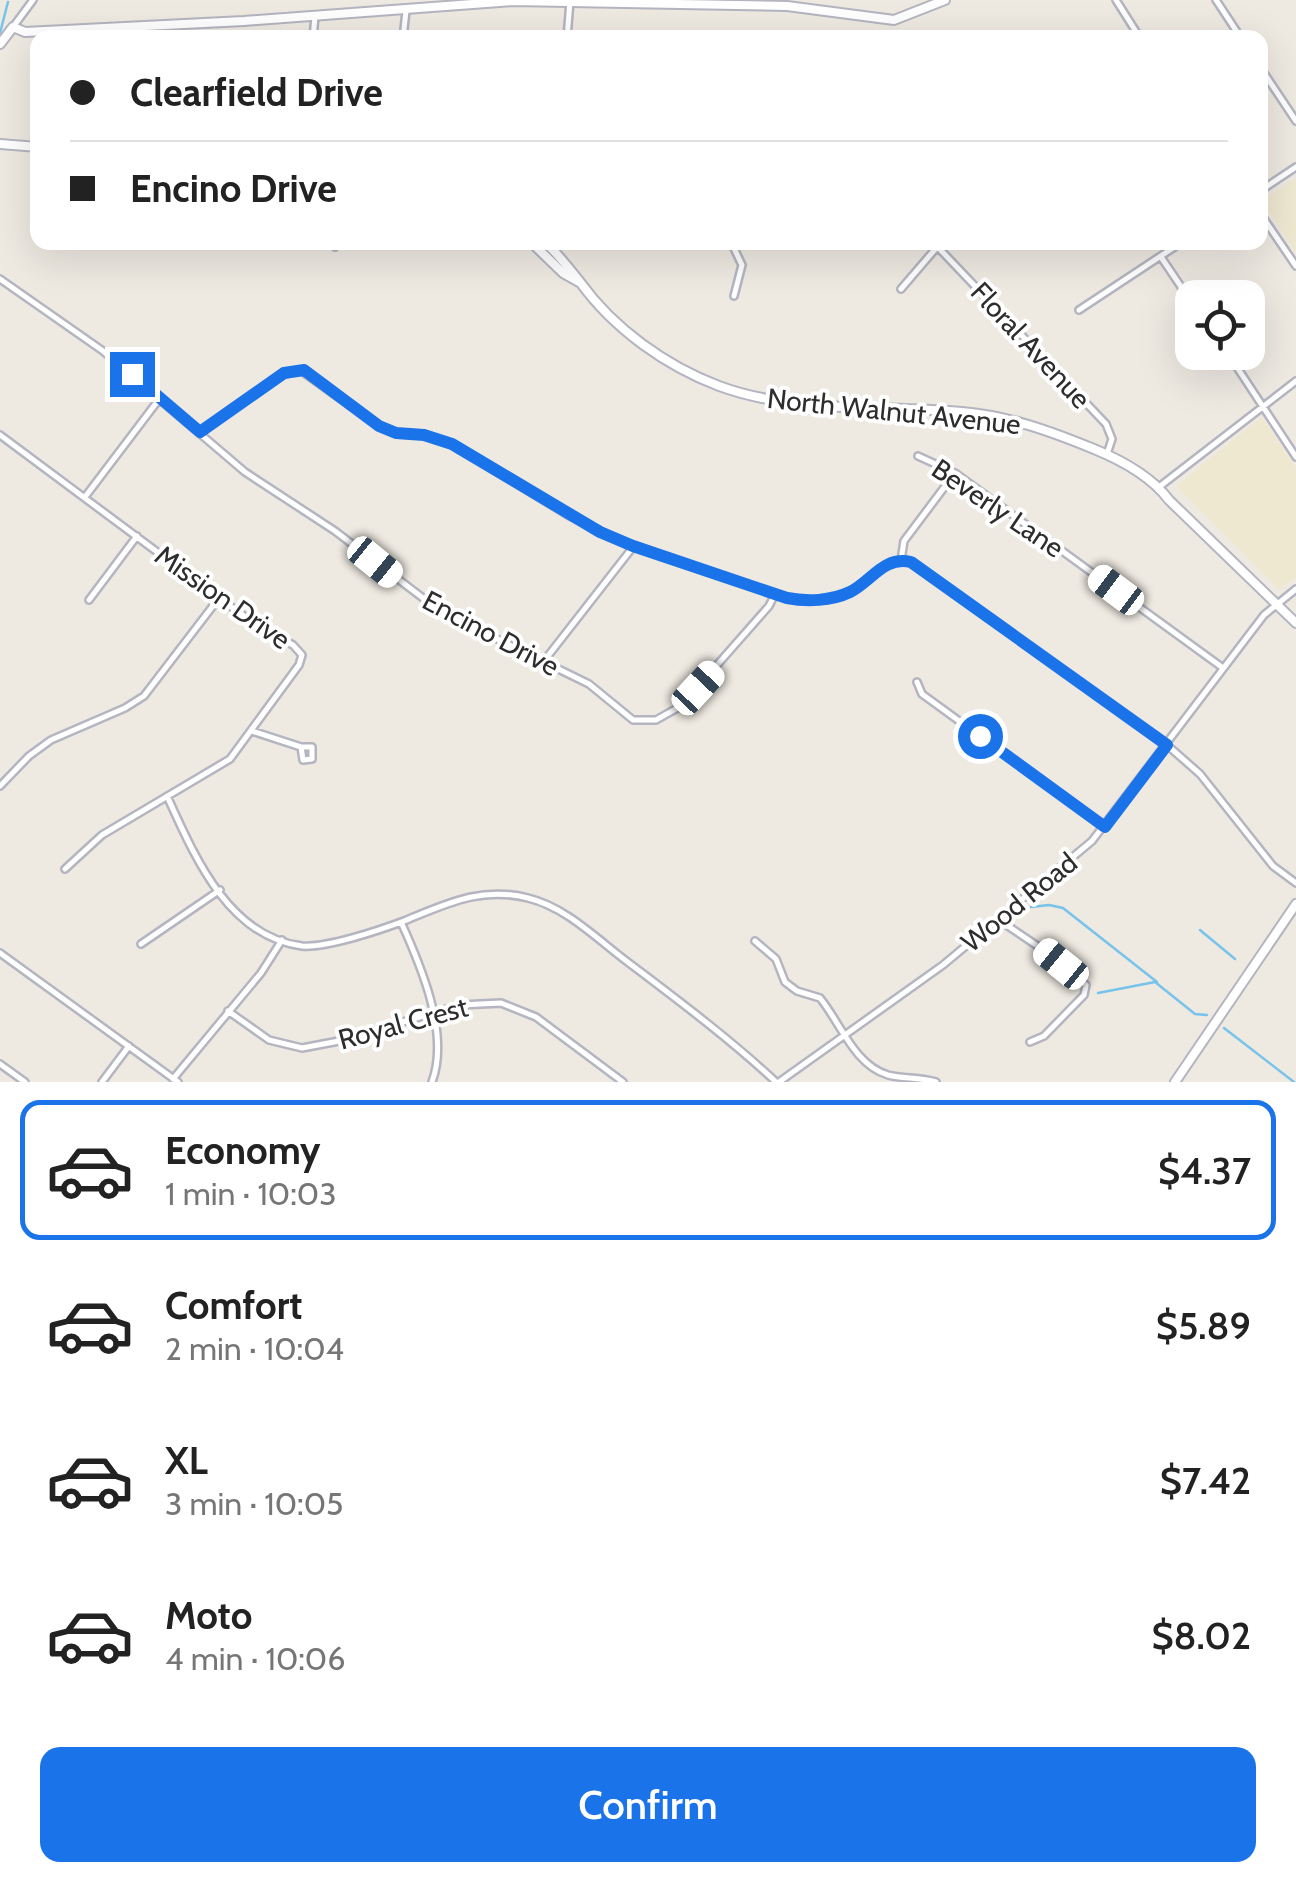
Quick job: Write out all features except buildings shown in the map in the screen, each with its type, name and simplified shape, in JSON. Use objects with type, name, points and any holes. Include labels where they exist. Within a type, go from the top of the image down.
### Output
[{"type":"street","points":[[61,30],[315,16],[417,4],[570,1],[774,3],[894,20],[945,0]]},
{"type":"street","points":[[1116,0],[1135,30]]},
{"type":"street","points":[[1216,0],[1235,30]]},
{"type":"street","points":[[568,30],[570,1]]},
{"type":"street","points":[[0,44],[28,2]]},
{"type":"street","points":[[405,30],[406,8]]},
{"type":"street","points":[[314,30],[315,16]]},
{"type":"street","points":[[13,27],[30,32]]},
{"type":"street","points":[[1268,79],[1296,122]]},
{"type":"street","points":[[0,155],[0,145],[30,147]]},
{"type":"street","points":[[1268,186],[1296,167]]},
{"type":"street","points":[[1268,225],[1296,266]]},
{"type":"street","name":"North Walnut Avenue","points":[[539,250],[579,282]]},
{"type":"street","name":"North Walnut Avenue","points":[[553,250],[619,324],[660,356],[688,373],[736,392],[800,403],[999,417],[1044,429],[1107,454],[1159,487],[1296,623]]},
{"type":"street","points":[[734,296],[742,265],[735,250]]},
{"type":"street","points":[[901,288],[931,250]]},
{"type":"street","name":"Floral Avenue","points":[[940,250],[1106,424],[1112,439],[1107,454]]},
{"type":"street","points":[[1079,310],[1167,250]]},
{"type":"street","points":[[1161,256],[1177,280]]},
{"type":"street","name":"Encino Drive","points":[[0,280],[103,351],[245,472],[335,532],[440,611],[594,688],[625,716],[640,721],[656,720],[681,706],[742,638],[775,594]]},
{"type":"street","points":[[200,432],[284,373],[304,370],[379,426],[452,444],[568,515],[633,546],[775,594],[803,600],[840,596],[860,586],[885,565],[901,560],[918,567],[1167,745],[1200,774],[1274,866],[1296,883]]},
{"type":"street","points":[[1238,370],[1296,457]]},
{"type":"street","points":[[1159,487],[1296,381]]},
{"type":"street","points":[[85,497],[160,398]]},
{"type":"street","name":"Mission Drive","points":[[0,435],[302,655],[230,758],[102,835],[65,869]]},
{"type":"street","name":"Beverly Lane","points":[[918,456],[955,474],[1223,668]]},
{"type":"street","points":[[901,560],[904,542],[955,474]]},
{"type":"street","points":[[90,600],[136,536]]},
{"type":"street","points":[[544,662],[633,546]]},
{"type":"street","name":"Wood Road","points":[[778,1082],[846,1035],[1068,864],[1105,827],[1223,668],[1277,604],[1296,589]]},
{"type":"street","points":[[0,786],[51,740],[144,696],[219,598]]},
{"type":"street","points":[[918,682],[922,694],[1105,827]]},
{"type":"street","points":[[252,731],[302,747]]},
{"type":"street","points":[[167,796],[185,839],[240,920],[282,940],[313,946],[400,922],[448,901],[474,895],[518,896],[548,905],[705,1020],[778,1082]]},
{"type":"street","points":[[141,944],[220,890]]},
{"type":"street","points":[[1174,1082],[1296,904]]},
{"type":"street","points":[[998,920],[1086,986],[1086,993],[1044,1036],[1030,1042]]},
{"type":"street","points":[[400,922],[419,963],[432,1013],[438,1046],[432,1082]]},
{"type":"street","points":[[0,953],[175,1080],[261,973],[282,940]]},
{"type":"street","points":[[755,941],[776,958],[784,982],[796,991],[820,998],[864,1059],[880,1072],[936,1082]]},
{"type":"street","name":"Royal Crest","points":[[228,1011],[269,1040],[302,1048],[325,1045],[474,1002],[512,1005],[536,1017],[623,1082]]},
{"type":"street","points":[[102,1082],[129,1046]]},
{"type":"street","points":[[0,1064],[25,1082]]},
{"type":"shaded area","points":[[1296,178],[1296,252],[1268,210],[1268,197]]},
{"type":"shaded area","points":[[1262,417],[1296,468],[1296,578],[1279,589],[1176,486]]},
{"type":"waterway","points":[[0,33],[8,2]]},
{"type":"waterway","points":[[1031,907],[1063,908],[1157,982]]},
{"type":"waterway","points":[[1200,930],[1235,959]]},
{"type":"waterway","points":[[1098,993],[1155,982],[1195,1014],[1207,1015]]},
{"type":"waterway","points":[[1224,1028],[1294,1082]]},
{"type":"route","points":[[132,374],[200,432],[284,373],[304,370],[379,426],[452,444],[600,532],[787,598],[818,600],[840,596],[860,586],[885,565],[901,560],[911,562],[1167,745],[1105,827],[980,736]]}]
